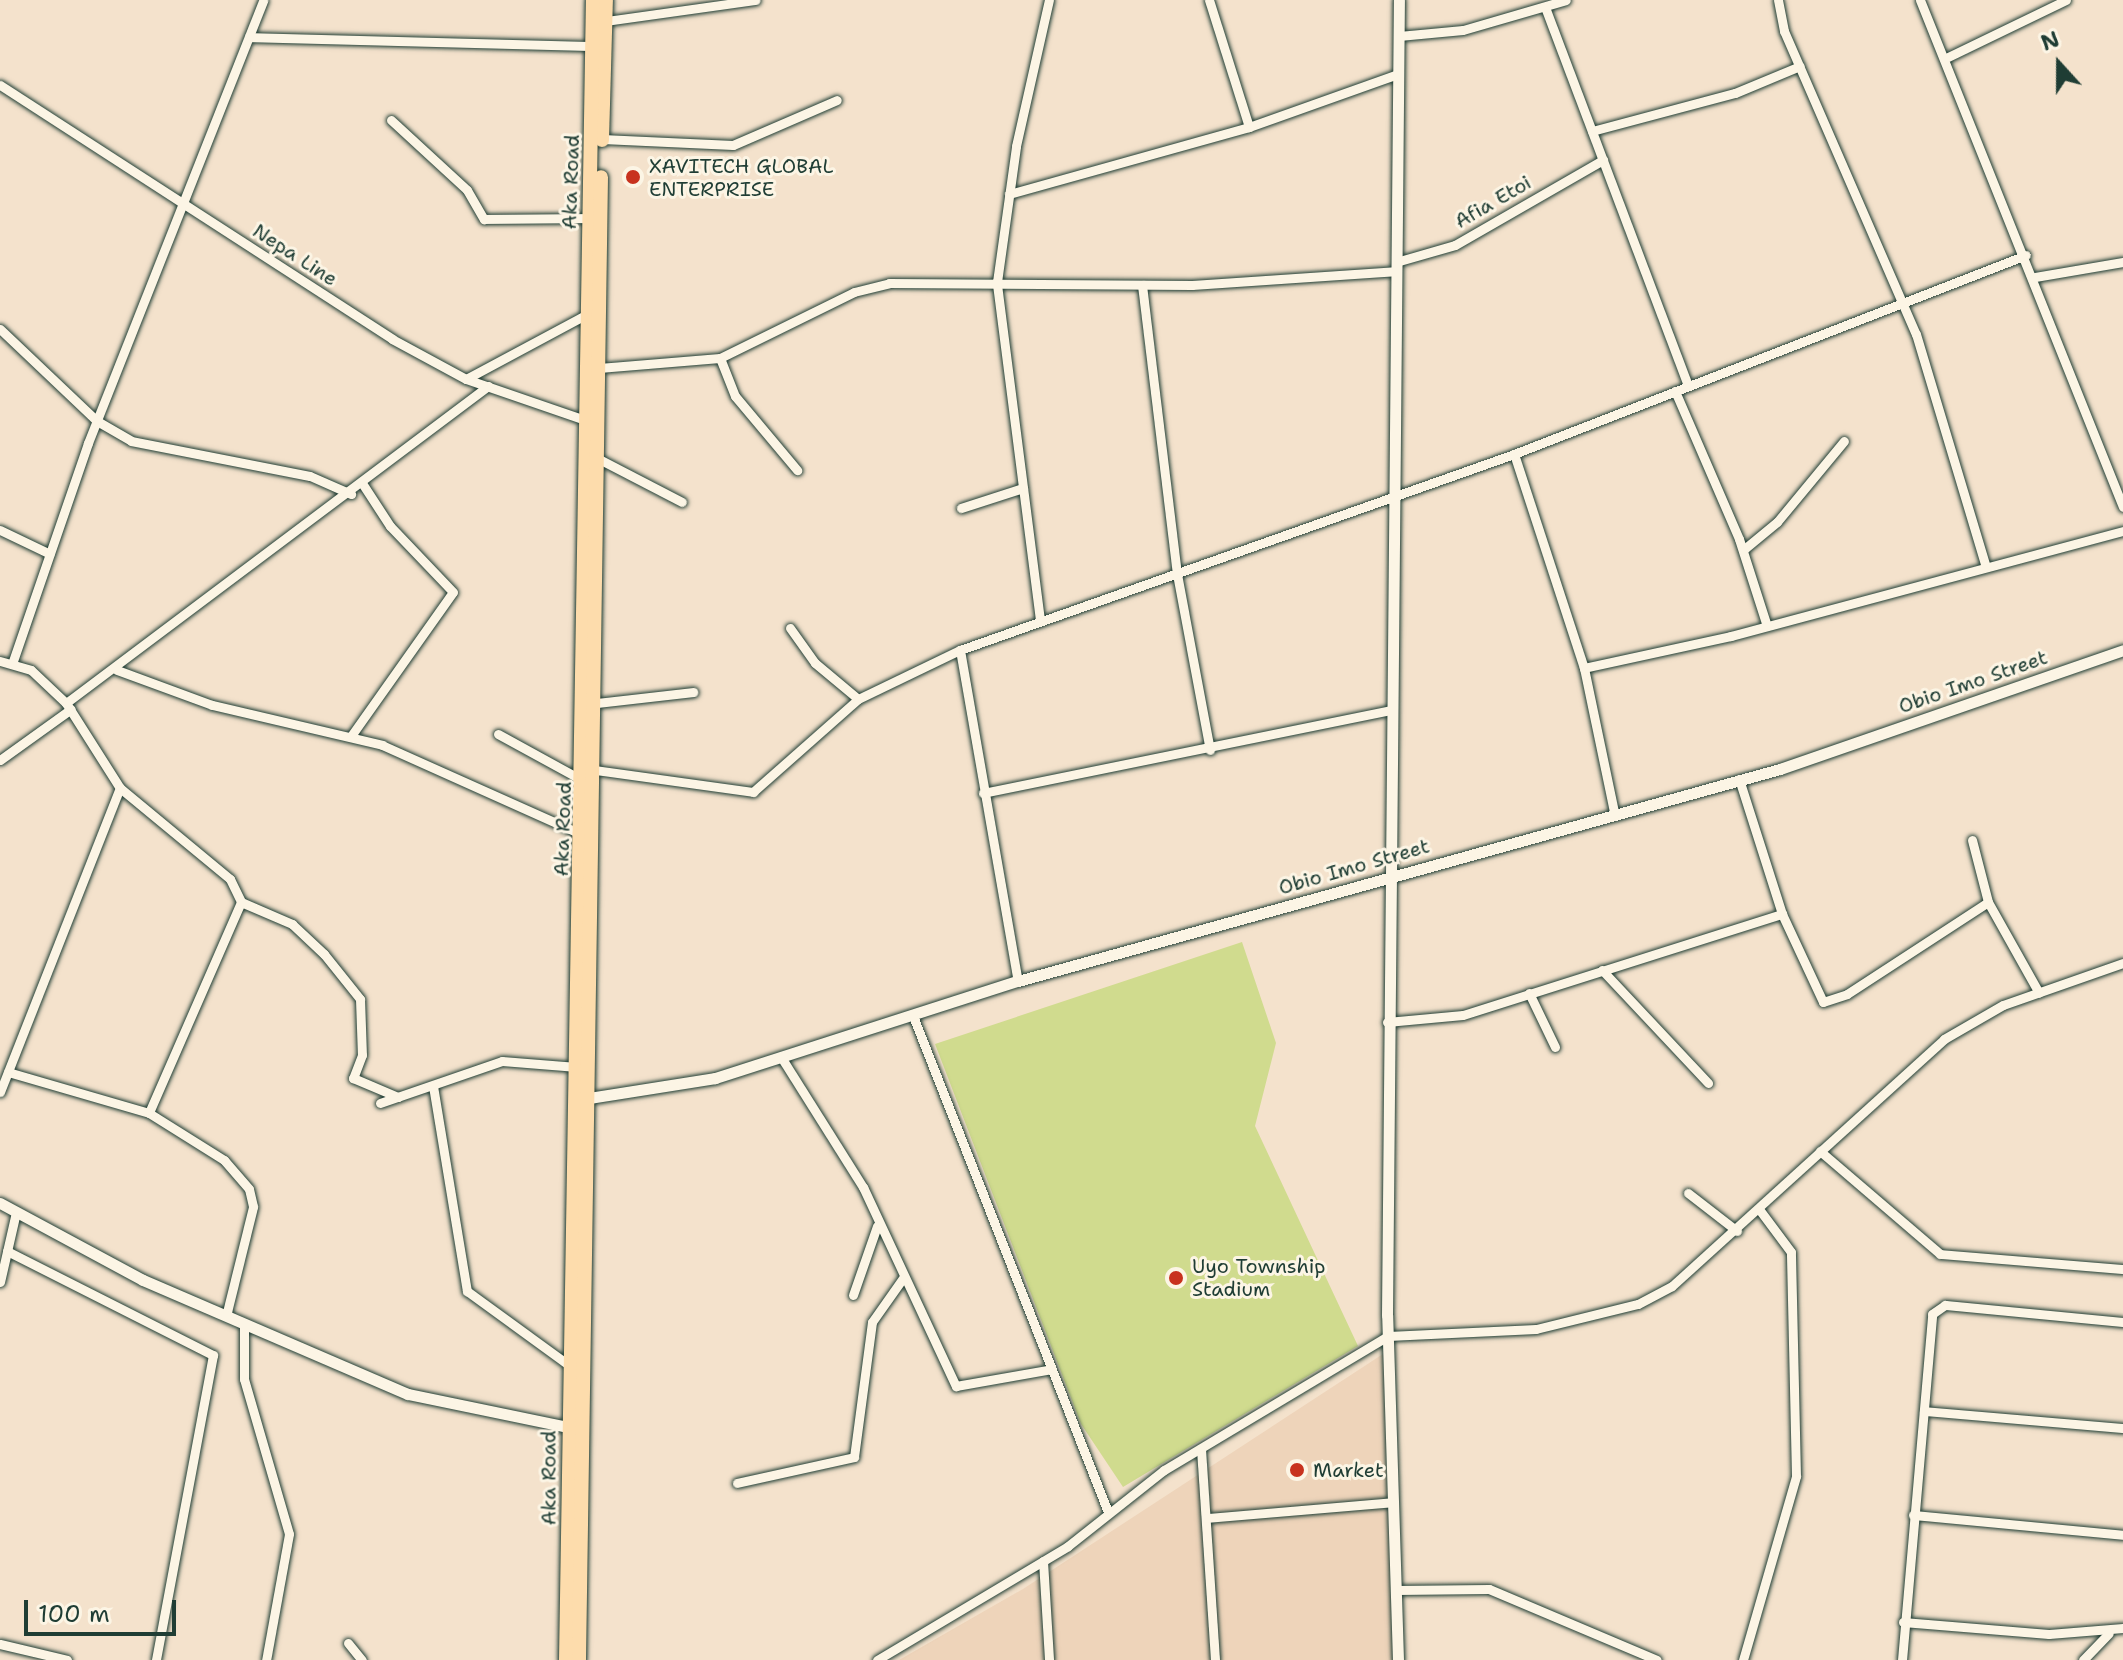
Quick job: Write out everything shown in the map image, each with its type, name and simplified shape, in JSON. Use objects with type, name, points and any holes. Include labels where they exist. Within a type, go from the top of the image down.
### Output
[{"type":"main road","name":"Aka Road","points":[[566,1660],[589,1098],[588,421],[593,0]]},
{"type":"main road","name":"Aka Road","points":[[579,1660],[576,1429],[570,1366],[583,835],[597,703],[606,0]]},
{"type":"street","points":[[13,661],[97,421],[263,0]]},
{"type":"street","points":[[606,21],[756,0]]},
{"type":"street","points":[[1040,620],[997,282],[1009,194],[1049,0]]},
{"type":"street","points":[[1209,0],[1249,127]]},
{"type":"street","points":[[1398,1660],[1388,1336],[1387,1022],[1389,494],[1399,0]]},
{"type":"street","points":[[1399,36],[1463,30],[1566,0]]},
{"type":"street","points":[[1778,0],[1800,66],[1902,304],[1985,564]]},
{"type":"street","points":[[1920,0],[1948,57],[2123,507]]},
{"type":"street","points":[[1948,57],[2066,0]]},
{"type":"street","points":[[1545,7],[1688,386]]},
{"type":"street","points":[[249,37],[594,46]]},
{"type":"street","points":[[1592,131],[1735,93],[1800,66]]},
{"type":"street","points":[[1009,194],[1249,127],[1398,74]]},
{"type":"street","name":"Nepa Line","points":[[0,85],[182,204],[466,379],[588,421]]},
{"type":"street","points":[[602,139],[733,145],[837,100]]},
{"type":"street","points":[[391,120],[467,190],[484,219],[590,218]]},
{"type":"street","name":"Afia Etoi","points":[[720,358],[868,287],[997,282],[1142,285],[1395,266],[1455,245],[1603,160]]},
{"type":"street","points":[[498,734],[590,776],[753,792],[858,699],[960,650],[1177,574],[1389,494],[1514,454],[2026,255]]},
{"type":"street","points":[[2035,277],[2123,262]]},
{"type":"street","points":[[1142,285],[1177,574],[1210,750]]},
{"type":"street","points":[[466,379],[589,313]]},
{"type":"street","points":[[0,329],[97,421],[155,450],[310,476],[351,494]]},
{"type":"street","points":[[599,368],[720,358],[735,396],[797,470]]},
{"type":"street","points":[[0,760],[488,386]]},
{"type":"street","points":[[1675,391],[1743,550],[1767,626]]},
{"type":"street","points":[[1743,550],[1777,522],[1844,441]]},
{"type":"street","points":[[1514,454],[1584,668],[1614,812]]},
{"type":"street","points":[[601,460],[682,502]]},
{"type":"street","points":[[351,736],[453,592],[390,526],[362,483]]},
{"type":"street","points":[[961,508],[1023,488]]},
{"type":"street","points":[[0,530],[50,554]]},
{"type":"street","points":[[1584,668],[1767,626],[1985,564],[2123,531]]},
{"type":"street","points":[[790,628],[796,643],[858,699]]},
{"type":"street","points":[[960,650],[1018,981]]},
{"type":"street","name":"Obio Imo Street","points":[[589,1098],[715,1078],[1018,981],[1739,779],[2123,650]]},
{"type":"street","points":[[0,661],[13,661],[68,706],[120,788],[230,879],[241,902],[292,924],[324,954],[360,999],[362,1055],[353,1078],[398,1097]]},
{"type":"street","points":[[117,670],[212,705],[351,736],[583,835]]},
{"type":"street","points":[[597,703],[693,692]]},
{"type":"street","points":[[983,793],[1210,750],[1390,710]]},
{"type":"street","points":[[1739,779],[1782,914],[1823,1002],[1847,994],[1988,902]]},
{"type":"street","points":[[0,1092],[120,788]]},
{"type":"street","points":[[1972,840],[1988,902],[2039,993]]},
{"type":"street","points":[[149,1113],[241,902]]},
{"type":"street","points":[[1387,1022],[1446,1020],[1782,914]]},
{"type":"street","points":[[877,1660],[1043,1561],[1201,1449],[1388,1336],[1523,1330],[1638,1304],[1737,1231],[1944,1039],[2039,993],[2123,963]]},
{"type":"street","points":[[1602,970],[1708,1083]]},
{"type":"street","points":[[1529,993],[1555,1047]]},
{"type":"street","points":[[913,1016],[1108,1512]]},
{"type":"street","points":[[781,1057],[835,1138],[956,1386],[1052,1369]]},
{"type":"street","points":[[380,1103],[502,1061],[577,1067]]},
{"type":"street","points":[[8,1072],[149,1113],[224,1160],[249,1189],[253,1207],[226,1316]]},
{"type":"street","points":[[433,1086],[467,1291],[570,1366]]},
{"type":"street","points":[[1820,1151],[1940,1254],[2123,1269]]},
{"type":"street","points":[[1688,1193],[1737,1231]]},
{"type":"street","points":[[0,1203],[226,1316],[408,1394],[576,1429]]},
{"type":"street","points":[[1743,1660],[1796,1476],[1791,1252],[1759,1209]]},
{"type":"street","points":[[0,1282],[16,1212]]},
{"type":"street","points":[[853,1295],[877,1226]]},
{"type":"street","points":[[7,1251],[213,1355],[156,1660]]},
{"type":"street","points":[[737,1483],[854,1457],[872,1322],[903,1278]]},
{"type":"street","points":[[1902,1660],[1913,1515],[1936,1308],[2123,1322]]},
{"type":"street","points":[[244,1324],[244,1379],[289,1534],[266,1660]]},
{"type":"street","points":[[1924,1411],[2123,1428]]},
{"type":"street","points":[[1201,1449],[1215,1660]]},
{"type":"street","points":[[1207,1518],[1393,1502]]},
{"type":"street","points":[[1913,1515],[2123,1535]]},
{"type":"street","points":[[1043,1561],[1049,1660]]},
{"type":"street","points":[[1396,1590],[1489,1589],[1657,1660]]},
{"type":"street","points":[[1903,1622],[2109,1633],[2123,1628]]},
{"type":"street","points":[[2083,1660],[2109,1633]]},
{"type":"street","points":[[348,1643],[362,1660]]},
{"type":"street","points":[[0,1644],[67,1660]]},
{"type":"shaded area","name":"Market","points":[[1386,1352],[1397,1660],[899,1660],[1023,1589]]},
{"type":"green space","name":"Uyo Township Stadium","points":[[1242,942],[1276,1043],[1255,1126],[1358,1346],[1123,1487],[1081,1424],[935,1044]]},
{"type":"place","name":"XAVITECH GLOBAL ENTERPRISE","points":[[633,177]]},
{"type":"place","name":"Uyo Township Stadium","points":[[1176,1278]]},
{"type":"place","name":"Market","points":[[1297,1470]]}]
